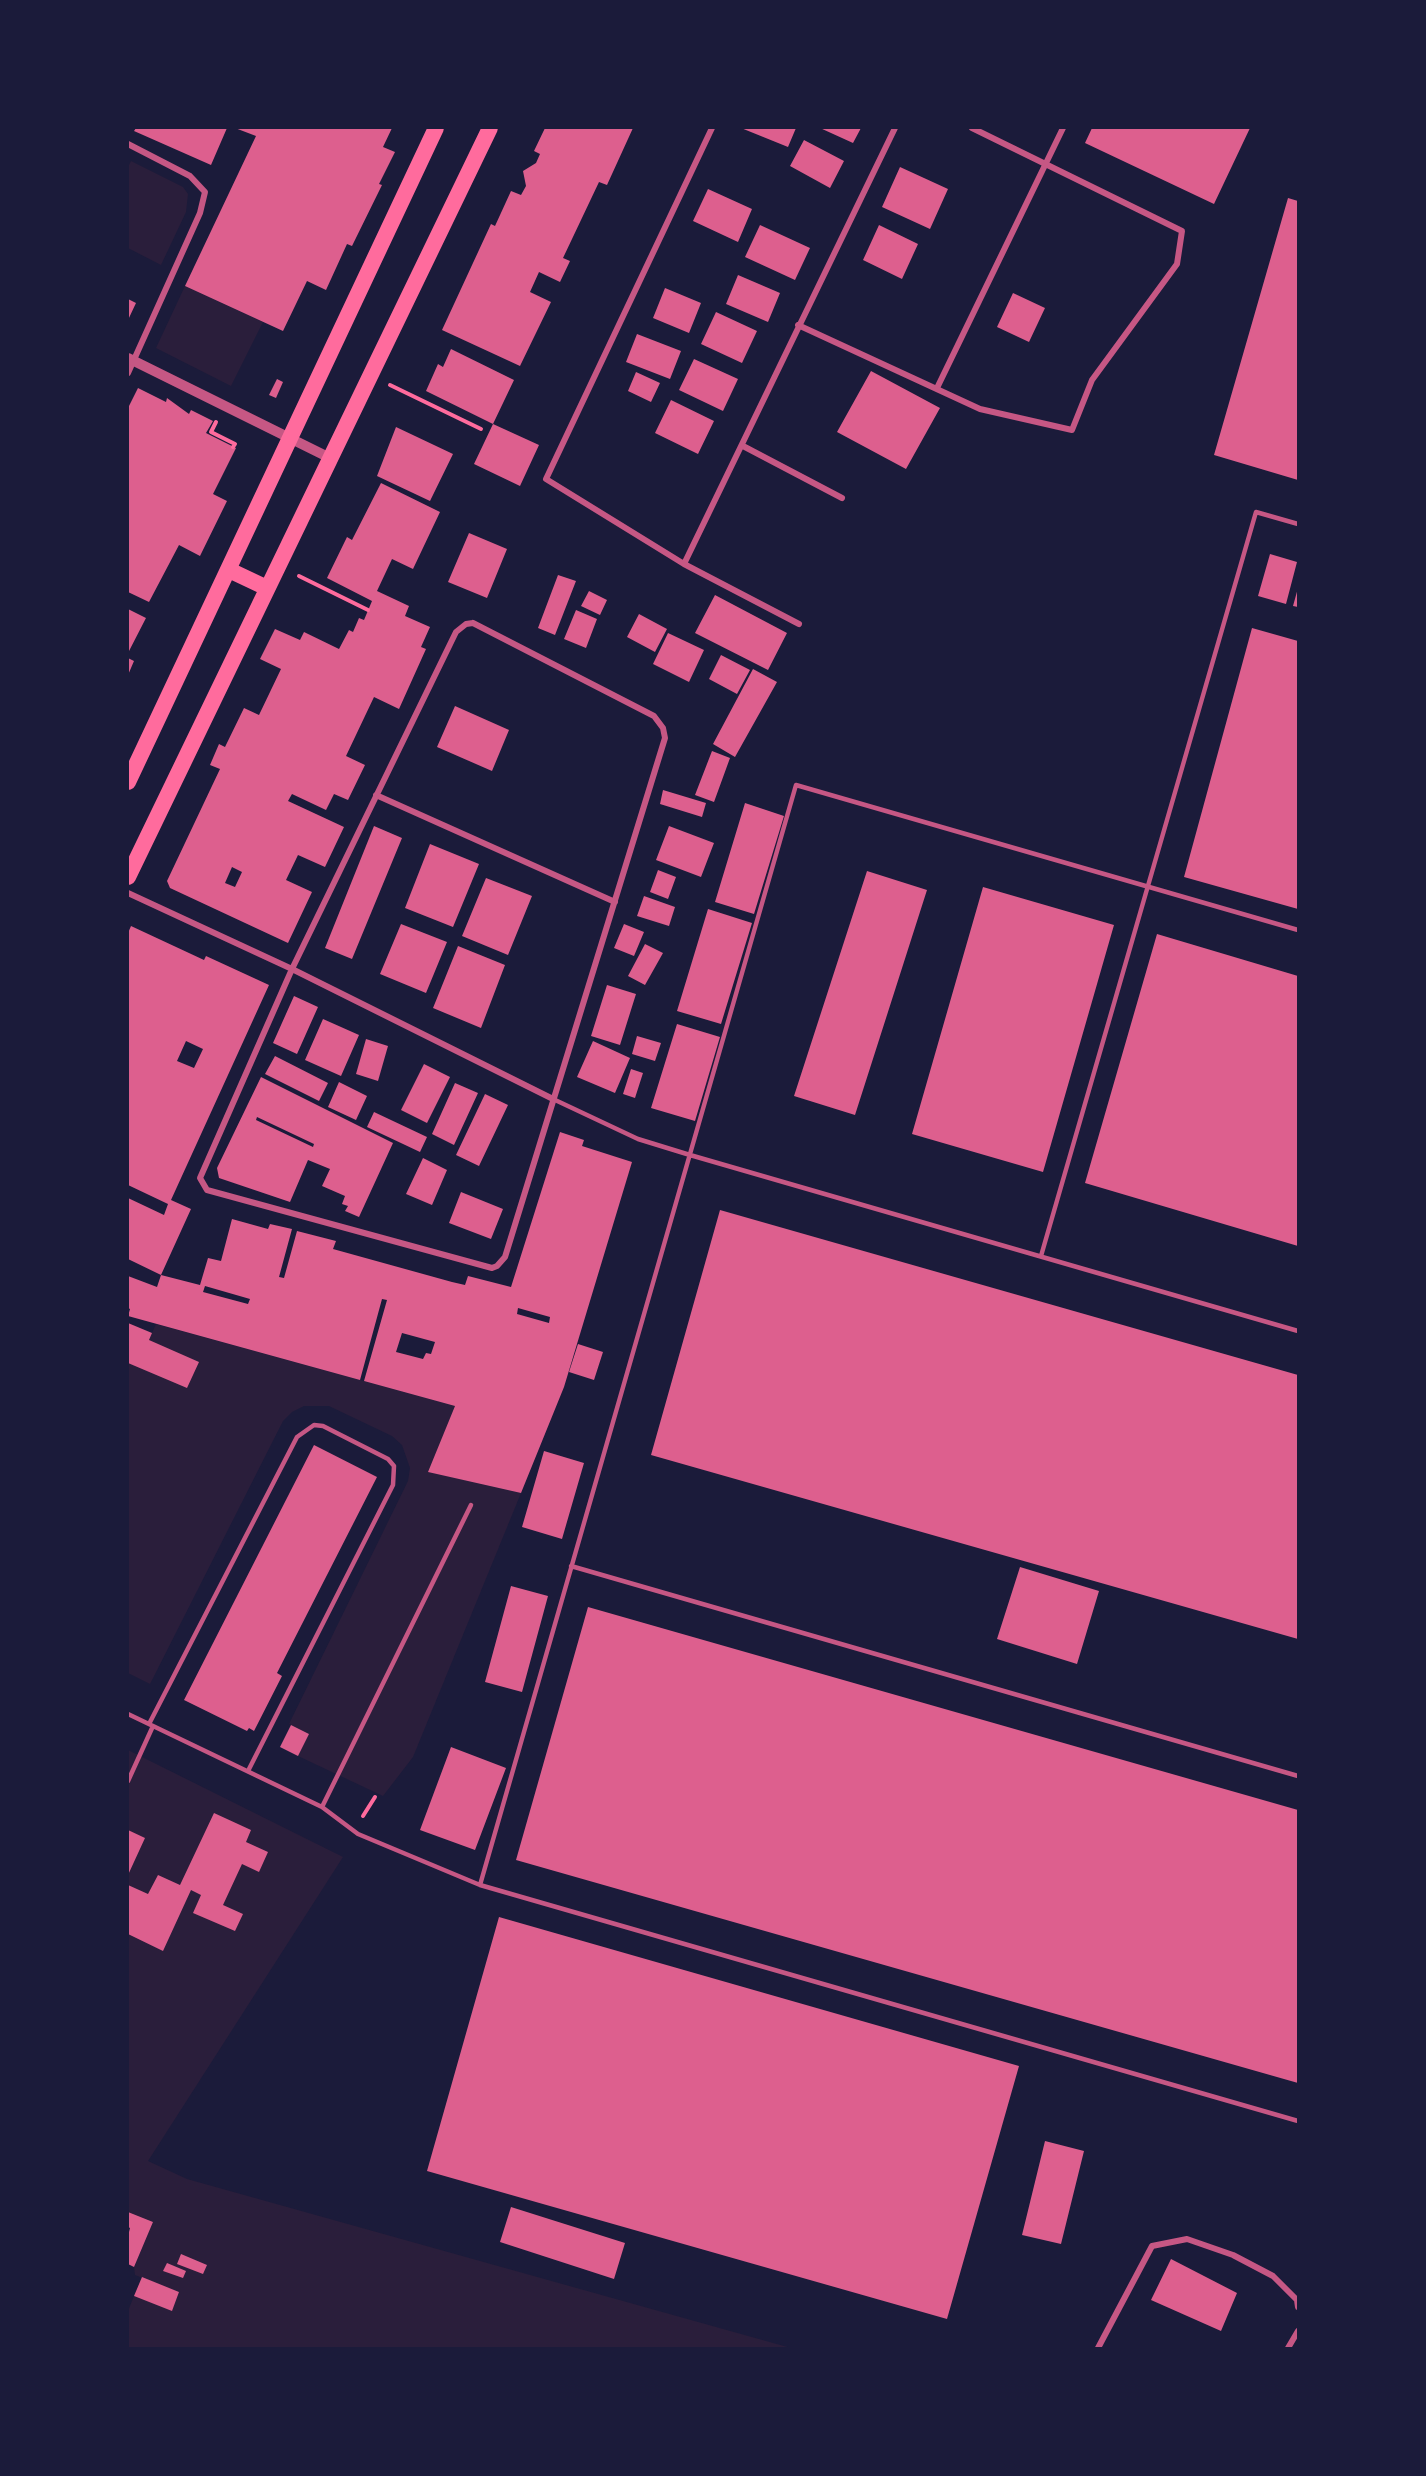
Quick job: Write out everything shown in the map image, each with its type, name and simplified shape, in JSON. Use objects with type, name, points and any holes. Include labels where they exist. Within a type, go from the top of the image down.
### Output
[{"type":"highway","points":[[128,782],[132,763],[230,570],[288,437],[436,128]]},
{"type":"highway","points":[[128,877],[490,128]]},
{"type":"highway","points":[[230,570],[267,588]]},
{"type":"street","points":[[712,128],[546,479],[684,564],[799,624]]},
{"type":"street","points":[[684,564],[743,447],[798,325],[895,128]]},
{"type":"street","points":[[798,325],[980,409],[1072,429],[1092,380],[1177,264],[1182,231],[972,128]]},
{"type":"street","points":[[937,388],[1063,128]]},
{"type":"street","points":[[128,144],[190,176],[205,192],[200,213],[130,360],[128,373]]},
{"type":"street","points":[[130,360],[330,458]]},
{"type":"street","points":[[743,447],[842,498]]},
{"type":"street","points":[[466,624],[479,626],[648,712],[663,728],[662,749],[505,1257],[502,1262],[492,1268],[207,1190],[201,1183],[202,1172],[292,969],[376,795],[456,632],[466,624]]},
{"type":"street","points":[[376,795],[615,902]]},
{"type":"street","points":[[128,893],[292,969],[553,1099]]},
{"type":"street","points":[[1098,2349],[1152,2246],[1187,2239],[1233,2255],[1273,2276],[1297,2300],[1299,2307]]},
{"type":"street","points":[[1288,2349],[1299,2331]]},
{"type":"lane","points":[[1041,1256],[1256,512],[1299,524]]},
{"type":"lane","points":[[480,1885],[796,785],[1299,930]]},
{"type":"lane","points":[[553,1099],[638,1138],[690,1155],[1299,1331]]},
{"type":"lane","points":[[128,1781],[151,1725],[297,1437],[314,1425],[323,1426],[388,1459],[394,1466],[393,1485],[248,1771]]},
{"type":"lane","points":[[322,1807],[471,1505]]},
{"type":"lane","points":[[572,1566],[1299,1776]]},
{"type":"lane","points":[[128,1714],[322,1807],[357,1834],[480,1885],[1299,2121]]},
{"type":"path","points":[[389,385],[481,429]]},
{"type":"path","points":[[216,423],[211,432],[235,444],[233,447]]},
{"type":"path","points":[[297,575],[368,610]]},
{"type":"shaded area","points":[[131,161],[183,187],[188,194],[186,212],[161,265],[128,248],[128,167]]},
{"type":"shaded area","points":[[185,286],[263,322],[231,386],[156,348]]},
{"type":"shaded area","points":[[156,1324],[455,1406],[429,1472],[521,1493],[413,1757],[383,1796],[298,1756],[309,1734],[289,1724],[408,1481],[410,1468],[402,1445],[392,1436],[329,1406],[304,1406],[292,1412],[283,1421],[150,1684],[128,1673],[128,1363],[137,1366]]},
{"type":"shaded area","points":[[128,1750],[343,1857],[148,2161],[187,2179],[791,2348],[128,2348],[128,2311],[134,2296],[172,2310],[179,2292],[135,2275],[134,2267],[153,2222],[128,2212]]},
{"type":"building","points":[[136,128],[227,128],[211,165],[134,131]]},
{"type":"building","points":[[235,128],[392,128],[383,147],[395,152],[379,184],[382,185],[352,246],[347,244],[326,290],[307,281],[283,331],[185,286],[256,136]]},
{"type":"building","points":[[545,128],[633,128],[607,185],[599,182],[563,258],[570,261],[560,282],[539,272],[530,292],[551,302],[520,366],[442,330],[491,224],[495,226],[511,191],[521,195],[526,186],[523,171],[536,163],[540,154],[534,151]]},
{"type":"building","points":[[741,128],[796,128],[788,147]]},
{"type":"building","points":[[820,128],[861,128],[853,143]]},
{"type":"building","points":[[1092,128],[1250,128],[1214,204],[1085,143]]},
{"type":"building","points":[[804,140],[844,161],[830,188],[790,166]]},
{"type":"building","points":[[900,167],[948,189],[930,229],[882,207]]},
{"type":"building","points":[[708,189],[752,209],[738,242],[693,221]]},
{"type":"building","points":[[1288,198],[1298,201],[1298,480],[1214,455]]},
{"type":"building","points":[[760,225],[810,248],[795,280],[745,257]]},
{"type":"building","points":[[879,225],[918,244],[902,279],[863,260]]},
{"type":"building","points":[[738,275],[780,293],[768,322],[726,304]]},
{"type":"building","points":[[665,288],[701,303],[689,333],[653,318]]},
{"type":"building","points":[[1013,293],[1045,308],[1029,342],[997,327]]},
{"type":"building","points":[[128,299],[136,303],[128,320]]},
{"type":"building","points":[[716,312],[757,331],[742,363],[701,344]]},
{"type":"building","points":[[637,334],[681,351],[670,379],[626,362]]},
{"type":"building","points":[[451,349],[514,380],[493,424],[426,391],[438,364],[443,367]]},
{"type":"building","points":[[694,359],[738,379],[723,411],[679,390]]},
{"type":"building","points":[[871,371],[940,408],[906,469],[837,432]]},
{"type":"building","points":[[636,372],[660,383],[651,402],[628,391]]},
{"type":"building","points":[[277,379],[283,382],[276,398],[269,395]]},
{"type":"building","points":[[138,388],[166,402],[167,398],[189,414],[191,410],[213,421],[206,433],[236,448],[213,494],[227,501],[200,556],[179,545],[149,602],[128,592],[128,408]]},
{"type":"building","points":[[671,400],[714,421],[698,454],[655,433]]},
{"type":"building","points":[[493,424],[539,445],[520,486],[474,464]]},
{"type":"building","points":[[396,427],[453,454],[430,501],[377,476]]},
{"type":"building","points":[[381,483],[440,512],[413,569],[392,559],[377,591],[409,606],[405,616],[430,627],[421,647],[426,649],[399,709],[374,697],[346,756],[365,765],[348,800],[334,794],[326,810],[292,794],[288,801],[344,827],[325,867],[298,855],[286,880],[312,892],[288,943],[170,888],[167,881],[220,769],[210,765],[219,744],[225,747],[244,708],[259,715],[281,669],[260,659],[275,629],[300,640],[304,632],[339,649],[349,630],[353,632],[359,618],[364,620],[372,601],[327,578],[347,537],[352,540]],"holes":[[[232,867],[242,872],[235,887],[225,883]]]},
{"type":"building","points":[[469,533],[507,549],[487,598],[448,582]]},
{"type":"building","points":[[1270,554],[1297,562],[1286,604],[1258,596]]},
{"type":"building","points":[[558,575],[576,581],[555,635],[538,628]]},
{"type":"building","points":[[1298,588],[1298,607],[1293,606]]},
{"type":"building","points":[[589,591],[607,600],[600,615],[581,606]]},
{"type":"building","points":[[715,595],[787,633],[768,670],[695,633]]},
{"type":"building","points":[[128,609],[146,618],[128,653]]},
{"type":"building","points":[[576,610],[597,619],[586,648],[564,639]]},
{"type":"building","points":[[639,614],[667,629],[655,652],[627,637]]},
{"type":"building","points":[[1252,628],[1298,641],[1298,909],[1184,877]]},
{"type":"building","points":[[668,633],[704,650],[689,682],[653,664]]},
{"type":"building","points":[[721,655],[750,670],[737,694],[709,679]]},
{"type":"building","points":[[128,658],[134,661],[128,675]]},
{"type":"building","points":[[753,669],[777,682],[735,757],[713,744]]},
{"type":"building","points":[[455,706],[509,730],[492,771],[437,747]]},
{"type":"building","points":[[712,751],[730,758],[714,802],[695,795]]},
{"type":"building","points":[[663,790],[706,803],[702,817],[660,804]]},
{"type":"building","points":[[745,803],[784,816],[754,914],[715,902]]},
{"type":"building","points":[[374,826],[402,838],[352,959],[325,948]]},
{"type":"building","points":[[669,826],[714,843],[701,877],[656,860]]},
{"type":"building","points":[[430,844],[479,864],[453,927],[405,908]]},
{"type":"building","points":[[658,870],[676,877],[668,899],[650,892]]},
{"type":"building","points":[[867,871],[927,890],[855,1115],[794,1096]]},
{"type":"building","points":[[486,878],[532,896],[508,955],[462,936]]},
{"type":"building","points":[[983,887],[1114,925],[1043,1172],[912,1134]]},
{"type":"building","points":[[644,896],[675,907],[669,926],[637,916]]},
{"type":"building","points":[[708,909],[752,923],[721,1024],[677,1011]]},
{"type":"building","points":[[401,924],[447,942],[426,993],[380,974]]},
{"type":"building","points":[[624,924],[644,932],[634,956],[614,948]]},
{"type":"building","points":[[131,926],[204,960],[206,956],[269,985],[171,1200],[191,1209],[161,1275],[128,1259],[128,1198],[164,1215],[168,1204],[128,1185],[128,933]],"holes":[[[186,1041],[203,1049],[194,1068],[177,1061]]]},
{"type":"building","points":[[1157,934],[1298,976],[1298,1246],[1085,1183]]},
{"type":"building","points":[[645,944],[663,953],[645,985],[628,976]]},
{"type":"building","points":[[458,946],[505,965],[481,1028],[433,1008]]},
{"type":"building","points":[[607,985],[636,994],[620,1045],[591,1036]]},
{"type":"building","points":[[294,996],[318,1007],[297,1054],[273,1043]]},
{"type":"building","points":[[323,1019],[359,1035],[341,1076],[305,1060]]},
{"type":"building","points":[[677,1024],[720,1037],[695,1121],[651,1108]]},
{"type":"building","points":[[637,1036],[661,1043],[655,1061],[632,1054]]},
{"type":"building","points":[[366,1039],[388,1046],[378,1081],[356,1074]]},
{"type":"building","points":[[593,1041],[630,1058],[615,1093],[577,1077]]},
{"type":"building","points":[[275,1056],[328,1083],[319,1101],[265,1074]]},
{"type":"building","points":[[424,1064],[450,1077],[427,1123],[401,1110]]},
{"type":"building","points":[[631,1069],[643,1073],[635,1098],[623,1094]]},
{"type":"building","points":[[261,1077],[393,1143],[359,1217],[345,1211],[348,1206],[342,1204],[345,1196],[322,1186],[330,1169],[308,1160],[290,1202],[219,1178],[217,1168]],"holes":[[[257,1117],[314,1144],[313,1147],[256,1120]]]},
{"type":"building","points":[[339,1082],[367,1096],[356,1120],[328,1107]]},
{"type":"building","points":[[455,1083],[478,1093],[454,1145],[432,1134]]},
{"type":"building","points":[[485,1094],[508,1105],[479,1166],[456,1155]]},
{"type":"building","points":[[374,1112],[427,1137],[420,1152],[367,1127]]},
{"type":"building","points":[[560,1132],[584,1140],[582,1146],[632,1162],[564,1387],[521,1493],[428,1472],[455,1406],[364,1381],[387,1300],[382,1299],[360,1380],[128,1316],[130,1309],[128,1308],[128,1276],[157,1287],[161,1275],[200,1285],[208,1258],[221,1261],[232,1219],[268,1229],[270,1224],[292,1229],[279,1277],[284,1278],[297,1231],[336,1241],[333,1249],[452,1282],[465,1285],[468,1276],[511,1287]],"holes":[[[205,1286],[250,1299],[248,1304],[203,1292]],[[518,1308],[550,1317],[549,1323],[517,1314]],[[402,1333],[435,1342],[431,1354],[426,1353],[423,1359],[396,1352]]]},
{"type":"building","points":[[423,1158],[447,1170],[432,1205],[406,1194]]},
{"type":"building","points":[[461,1192],[503,1209],[491,1239],[449,1223]]},
{"type":"building","points":[[720,1210],[1298,1375],[1298,1639],[651,1455]]},
{"type":"building","points":[[128,1323],[152,1333],[149,1340],[199,1362],[187,1388],[128,1363]]},
{"type":"building","points":[[578,1344],[603,1352],[594,1380],[569,1372]]},
{"type":"building","points":[[314,1445],[377,1477],[277,1673],[282,1676],[254,1731],[249,1728],[247,1731],[184,1700]]},
{"type":"building","points":[[544,1451],[584,1463],[562,1539],[522,1527]]},
{"type":"building","points":[[1020,1567],[1099,1591],[1077,1664],[997,1639]]},
{"type":"building","points":[[511,1586],[548,1596],[522,1692],[485,1682]]},
{"type":"building","points":[[588,1607],[1298,1810],[1298,2083],[516,1860]]},
{"type":"building","points":[[291,1725],[309,1734],[298,1756],[280,1747]]},
{"type":"building","points":[[451,1747],[506,1768],[475,1850],[420,1830]]},
{"type":"building","points":[[214,1813],[251,1830],[246,1842],[268,1852],[259,1872],[242,1864],[223,1905],[243,1914],[235,1931],[193,1913],[201,1895],[191,1890],[163,1951],[128,1934],[128,1885],[148,1894],[158,1875],[180,1885]]},
{"type":"building","points":[[128,1830],[145,1838],[128,1875]]},
{"type":"building","points":[[499,1917],[1019,2066],[947,2319],[427,2171]]},
{"type":"building","points":[[1045,2141],[1084,2151],[1061,2244],[1022,2235]]},
{"type":"building","points":[[511,2207],[625,2243],[614,2279],[500,2242]]},
{"type":"building","points":[[128,2212],[153,2222],[134,2267],[128,2264],[130,2228],[128,2227]]},
{"type":"building","points":[[181,2254],[207,2265],[203,2274],[177,2264]]},
{"type":"building","points":[[1171,2259],[1237,2293],[1221,2331],[1151,2300]]},
{"type":"building","points":[[167,2263],[186,2271],[183,2278],[163,2271]]},
{"type":"building","points":[[142,2277],[179,2292],[172,2311],[134,2296]]}]
